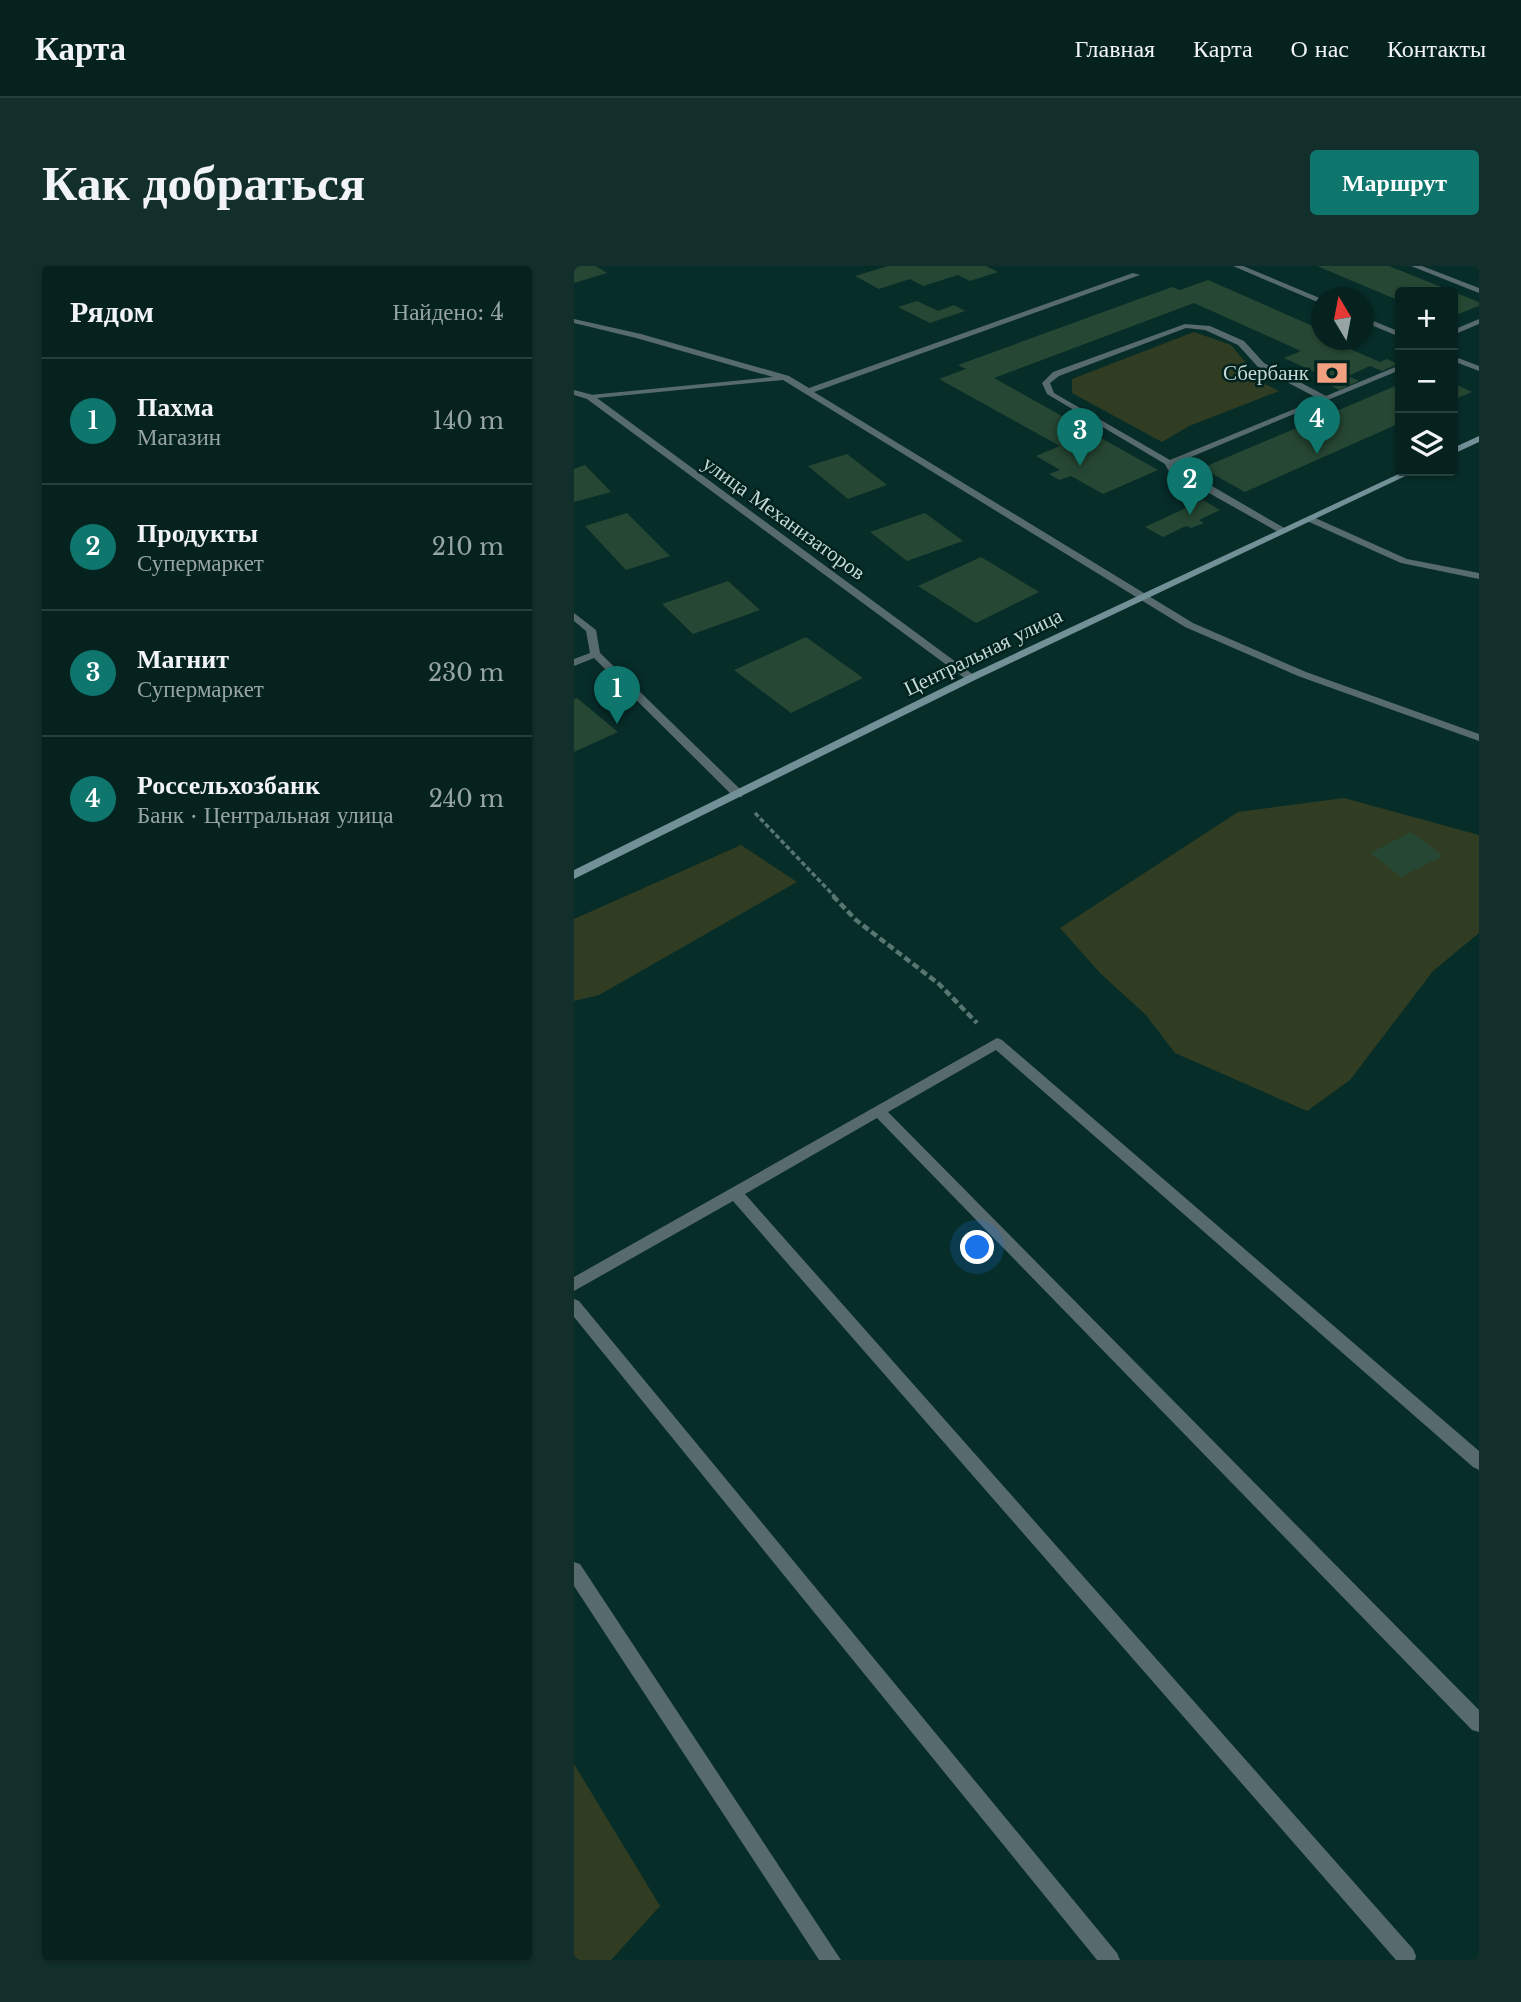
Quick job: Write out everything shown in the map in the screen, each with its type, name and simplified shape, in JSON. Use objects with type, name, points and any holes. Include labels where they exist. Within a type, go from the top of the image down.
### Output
[{"type":"street","points":[[1237,266],[1311,298]]},
{"type":"street","points":[[1415,266],[1479,291]]},
{"type":"street","points":[[809,391],[1136,275]]},
{"type":"street","points":[[574,321],[638,336],[786,378],[1189,625],[1302,674],[1479,738]]},
{"type":"street","points":[[1458,331],[1479,321]]},
{"type":"street","points":[[1374,324],[1395,333]]},
{"type":"street","points":[[1283,531],[1171,468],[1169,463],[1051,394],[1046,383],[1056,374],[1178,328],[1201,326],[1241,343],[1261,365],[1326,398]]},
{"type":"street","points":[[1458,360],[1479,369]]},
{"type":"street","points":[[1169,463],[1395,369]]},
{"type":"street","points":[[590,397],[786,378]]},
{"type":"street","name":"улица Механизаторов","points":[[574,392],[590,397],[971,678]]},
{"type":"street","points":[[1458,450],[1479,439]]},
{"type":"street","name":"Центральная улица","points":[[574,875],[971,678],[1401,476]]},
{"type":"street","points":[[1310,519],[1404,561],[1479,576]]},
{"type":"street","points":[[574,616],[591,630],[595,654],[738,794]]},
{"type":"street","points":[[574,663],[595,654]]},
{"type":"street","points":[[574,1285],[998,1043],[1479,1462]]},
{"type":"street","points":[[879,1111],[1479,1723]]},
{"type":"street","points":[[735,1193],[1406,1956]]},
{"type":"street","points":[[574,1306],[1110,1960]]},
{"type":"street","points":[[574,1570],[831,1960]]},
{"type":"path","points":[[738,794],[791,855],[856,920],[939,984],[998,1043]]},
{"type":"green space","points":[[1194,332],[1231,345],[1248,365],[1239,371],[1279,391],[1189,426],[1162,442],[1072,393],[1072,379]]},
{"type":"green space","points":[[1344,798],[1479,835],[1479,933],[1433,971],[1350,1080],[1307,1111],[1175,1053],[1146,1015],[1100,973],[1060,928],[1238,812]]},
{"type":"green space","points":[[741,845],[797,882],[599,995],[574,1001],[574,919]]},
{"type":"green space","points":[[574,1764],[660,1906],[611,1960],[574,1960]]},
{"type":"building","points":[[596,266],[607,273],[574,283],[574,267]]},
{"type":"building","points":[[888,266],[986,266],[998,272],[970,281],[958,275],[923,286],[910,279],[879,289],[855,276]]},
{"type":"building","points":[[1317,266],[1389,266],[1442,287],[1395,287],[1395,299],[1374,290],[1374,287],[1367,287]]},
{"type":"building","points":[[1208,280],[1311,325],[1311,350],[1352,350],[1380,362],[1387,359],[1395,363],[1395,365],[1382,371],[1370,366],[1348,376],[1359,381],[1339,390],[1328,384],[1334,381],[1284,358],[1301,351],[1194,303],[994,378],[1158,470],[1103,494],[1071,476],[1059,480],[1049,474],[1060,470],[1036,456],[1060,446],[939,379],[966,369],[958,365],[1172,287],[1180,290]]},
{"type":"building","points":[[1458,294],[1479,302],[1479,306],[1458,314]]},
{"type":"building","points":[[917,301],[938,311],[954,305],[965,311],[930,323],[898,307]]},
{"type":"building","points":[[1458,385],[1472,392],[1458,398]]},
{"type":"building","points":[[1395,386],[1395,425],[1245,492],[1202,468]]},
{"type":"building","points":[[847,454],[887,485],[848,499],[808,466]]},
{"type":"building","points":[[585,465],[611,492],[574,502],[574,469]]},
{"type":"building","points":[[1203,500],[1220,510],[1199,520],[1204,523],[1191,528],[1186,526],[1163,537],[1145,527]]},
{"type":"building","points":[[627,513],[670,556],[626,570],[585,526]]},
{"type":"building","points":[[925,513],[963,541],[907,561],[870,532]]},
{"type":"building","points":[[981,557],[1039,592],[976,623],[918,586]]},
{"type":"building","points":[[728,581],[760,610],[693,634],[662,604]]},
{"type":"building","points":[[806,637],[863,678],[791,713],[734,670]]},
{"type":"building","points":[[577,698],[618,732],[574,752],[574,699]]},
{"type":"building","points":[[1411,832],[1443,856],[1401,877],[1370,853]]},
{"type":"place","name":"Сбербанк","points":[[1332,373]]},
{"type":"place","name":"Россельхозбанк","points":[[1317,454]]},
{"type":"place","name":"Магнит","points":[[1080,466]]},
{"type":"place","name":"Продукты","points":[[1190,515]]},
{"type":"place","name":"Пахма","points":[[617,724]]}]
